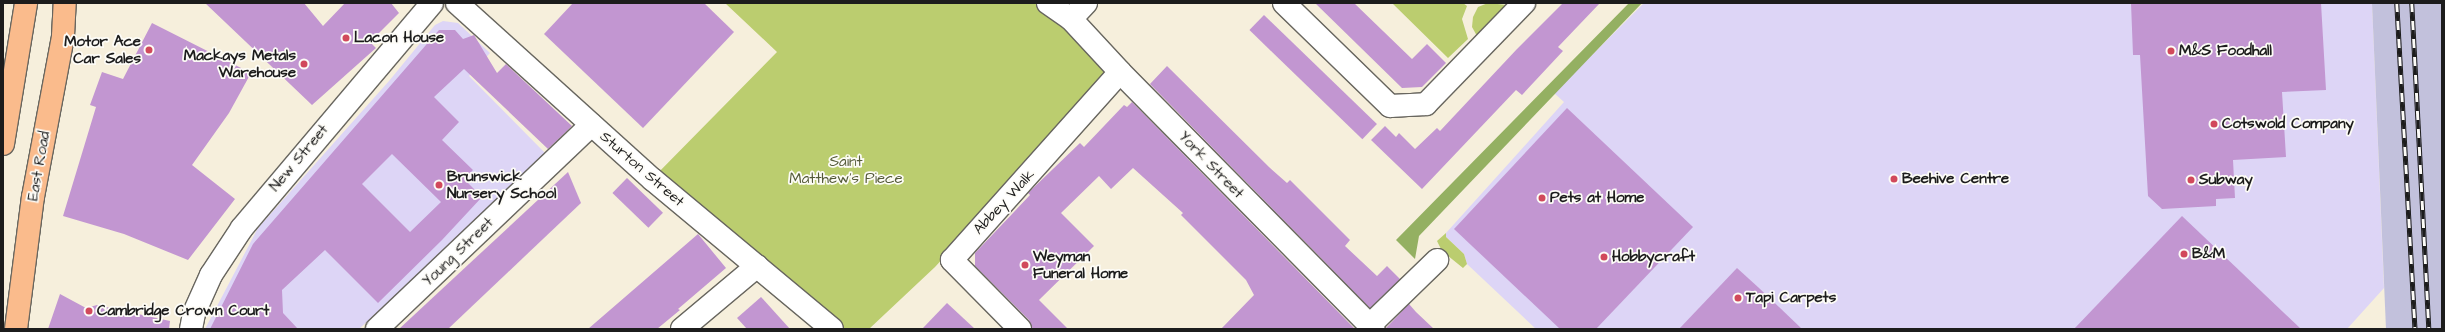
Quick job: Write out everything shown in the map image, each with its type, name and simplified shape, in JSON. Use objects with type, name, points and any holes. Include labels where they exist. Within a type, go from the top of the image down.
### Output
[{"type":"main road","points":[[3,144],[26,3]]},
{"type":"main road","name":"East Road","points":[[16,329],[33,197],[63,36],[65,3]]},
{"type":"street","name":"New Street","points":[[191,329],[194,313],[211,275],[242,228],[432,3]]},
{"type":"street","name":"Sturton Street","points":[[457,3],[652,179],[832,329]]},
{"type":"street","name":"York Street","points":[[1048,3],[1072,19],[1120,72],[1371,327]]},
{"type":"street","points":[[1072,19],[1086,3]]},
{"type":"street","points":[[1284,3],[1390,106],[1426,104],[1524,3]]},
{"type":"street","name":"Abbey Walk","points":[[1020,329],[952,260],[1120,72]]},
{"type":"street","name":"Young Street","points":[[377,329],[591,125]]},
{"type":"street","points":[[1371,327],[1437,260]]},
{"type":"street","points":[[682,329],[757,266]]},
{"type":"shaded area","name":"Beehive Centre","points":[[1644,3],[2372,3],[2384,288],[2347,329],[1536,329],[1467,264],[1464,254],[1446,237],[1446,233],[1564,102],[1554,93]]},
{"type":"shaded area","points":[[2372,3],[2442,3],[2442,329],[2386,329]]},
{"type":"shaded area","points":[[443,21],[458,23],[490,53],[469,76],[547,155],[359,329],[205,329],[258,228],[389,81],[435,25]]},
{"type":"green space","name":"Saint Matthew's Piece","points":[[725,3],[1037,3],[1068,23],[1112,75],[935,267],[869,329],[831,329],[652,179],[777,52]]},
{"type":"green space","points":[[1392,3],[1463,3],[1467,6],[1462,19],[1468,39],[1448,58]]},
{"type":"green space","points":[[1488,3],[1507,5],[1477,36],[1472,27],[1473,17],[1478,7]]},
{"type":"green space","points":[[1629,3],[1642,3],[1419,236],[1415,259],[1396,240]]},
{"type":"green space","points":[[1446,233],[1446,237],[1464,254],[1467,264],[1463,268],[1442,251],[1437,241]]},
{"type":"building","points":[[205,3],[304,3],[323,26],[345,3],[391,3],[399,13],[370,42],[376,48],[312,105]]},
{"type":"building","points":[[573,3],[704,3],[734,32],[643,128],[544,34]]},
{"type":"building","points":[[1315,3],[1354,3],[1412,59],[1427,44],[1446,63],[1422,87],[1402,88]]},
{"type":"building","points":[[1563,3],[1600,3],[1558,47],[1563,51],[1522,95],[1516,90],[1422,189],[1371,140],[1385,126],[1396,137],[1399,133],[1415,149],[1437,128],[1440,131],[1517,49]]},
{"type":"building","points":[[2131,3],[2321,3],[2326,90],[2282,92],[2286,157],[2233,160],[2235,198],[2216,199],[2216,206],[2162,209],[2148,196],[2140,55],[2133,55]]},
{"type":"building","points":[[1264,15],[1377,124],[1362,139],[1249,30]]},
{"type":"building","points":[[152,23],[251,73],[229,113],[192,165],[235,199],[188,260],[124,234],[63,216],[96,107],[90,105],[102,72],[123,79]]},
{"type":"building","points":[[439,30],[455,30],[463,39],[474,35],[497,73],[506,64],[572,126],[548,149],[464,69],[434,97],[459,122],[442,140],[473,170],[464,179],[482,197],[442,240],[378,303],[325,250],[282,290],[283,313],[298,329],[210,329],[253,244]],"holes":[[[392,154],[441,202],[410,232],[362,184]]]},
{"type":"building","points":[[1167,66],[1269,167],[1287,183],[1290,180],[1350,240],[1345,246],[1377,276],[1387,266],[1400,279],[1370,308],[1150,84]]},
{"type":"building","points":[[1132,102],[1355,329],[1221,329],[1254,295],[1246,280],[1181,215],[1183,213],[1133,168],[1111,189],[1099,176],[1061,213],[1094,246],[1039,300],[1068,329],[1032,329],[1029,320],[975,266],[975,253],[1030,195],[1028,193],[1080,143],[1084,147],[1124,105],[1127,107]]},
{"type":"building","points":[[1567,108],[1693,227],[1596,329],[1560,329],[1454,229]]},
{"type":"building","points":[[568,172],[581,203],[448,329],[399,329]]},
{"type":"building","points":[[627,178],[663,213],[648,228],[612,193]]},
{"type":"building","name":"B&M","points":[[2182,216],[2301,329],[2074,329]]},
{"type":"building","points":[[698,234],[726,268],[678,309],[680,310],[657,329],[588,329]]},
{"type":"building","name":"Tapi Carpets","points":[[1737,268],[1759,288],[1802,329],[1679,329]]},
{"type":"building","name":"Cambridge Crown Court","points":[[60,294],[86,308],[97,305],[170,321],[169,329],[48,329]]},
{"type":"building","points":[[761,297],[790,329],[747,329],[737,318]]},
{"type":"building","points":[[947,303],[975,329],[922,329]]},
{"type":"building","points":[[1409,304],[1416,312],[1434,329],[1385,329]]},
{"type":"railway","points":[[2397,3],[2415,329]]},
{"type":"railway","points":[[2412,3],[2429,329]]},
{"type":"place","name":"Lacon House","points":[[346,38]]},
{"type":"place","name":"Motor Ace Car Sales","points":[[149,50]]},
{"type":"place","name":"M&S Foodhall","points":[[2171,51]]},
{"type":"place","name":"Mackays Metals Warehouse","points":[[304,64]]},
{"type":"place","name":"Cotswold Company","points":[[2214,124]]},
{"type":"place","name":"Beehive Centre","points":[[1894,179]]},
{"type":"place","name":"Subway","points":[[2191,180]]},
{"type":"place","name":"Brunswick Nursery School","points":[[439,185]]},
{"type":"place","name":"Pets at Home","points":[[1542,198]]},
{"type":"place","name":"B&M","points":[[2184,254]]},
{"type":"place","name":"Hobbycraft","points":[[1604,257]]},
{"type":"place","name":"Weyman Funeral Home","points":[[1025,265]]},
{"type":"place","name":"Tapi Carpets","points":[[1738,298]]},
{"type":"place","name":"Cambridge Crown Court","points":[[89,311]]}]
